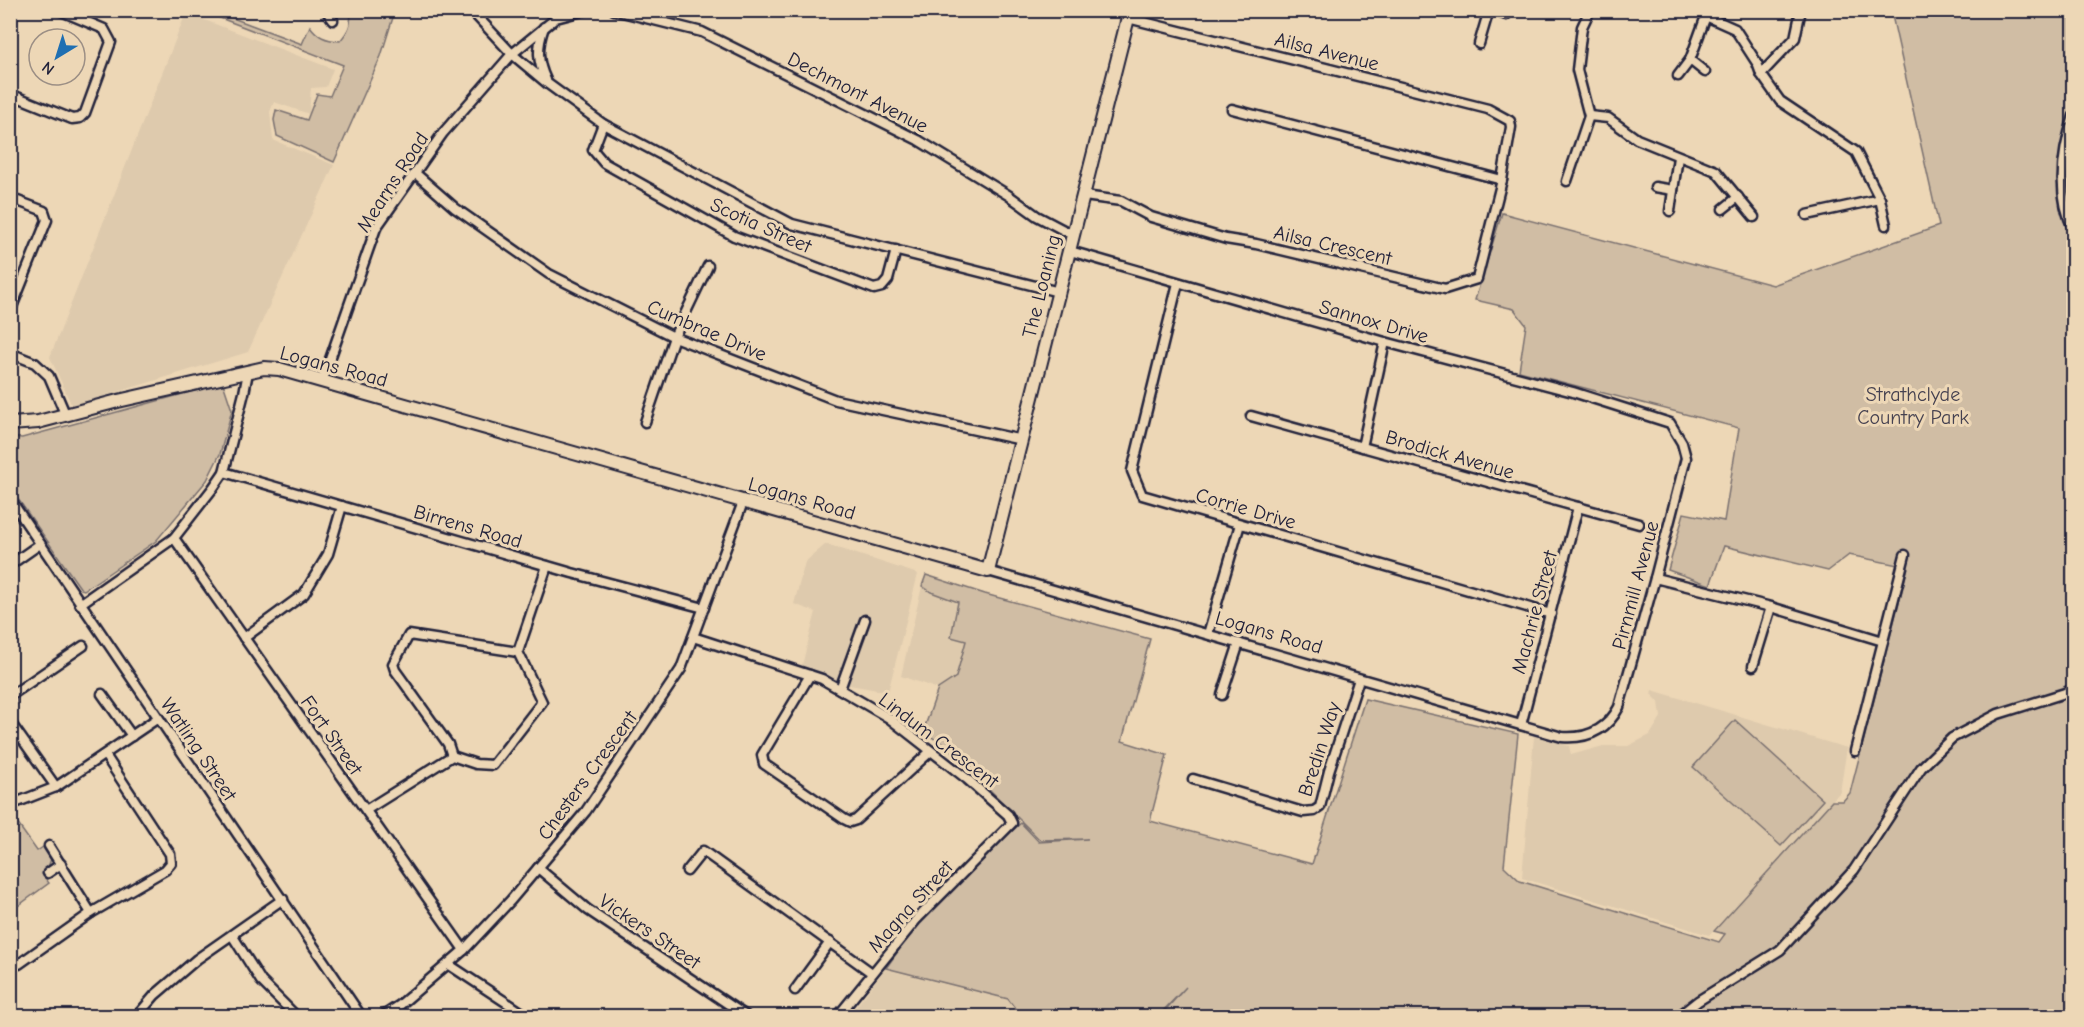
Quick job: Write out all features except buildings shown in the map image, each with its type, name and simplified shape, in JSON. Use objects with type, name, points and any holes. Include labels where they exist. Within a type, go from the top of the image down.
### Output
[{"type":"street","points":[[10,94],[72,119],[80,118],[85,113],[111,42],[104,30],[59,10]]},
{"type":"street","points":[[326,10],[333,20]]},
{"type":"street","name":"Scotia Street","points":[[471,10],[512,54],[548,84],[603,124],[792,224],[1059,292]]},
{"type":"street","points":[[512,54],[556,18],[586,10]]},
{"type":"street","name":"Dechmont Avenue","points":[[614,10],[702,32],[918,140],[1008,195],[1037,216],[1073,235]]},
{"type":"street","points":[[1479,44],[1491,10],[1506,15]]},
{"type":"street","points":[[1567,181],[1588,116],[1577,70],[1582,27],[1590,10]]},
{"type":"street","points":[[1761,74],[1795,38],[1801,10]]},
{"type":"street","points":[[1678,75],[1690,60],[1703,13],[1735,29],[1757,63],[1761,74],[1780,101],[1856,152],[1880,199],[1886,225]]},
{"type":"street","name":"The Loaning","points":[[988,571],[1129,14]]},
{"type":"street","name":"Ailsa Avenue","points":[[1129,14],[1488,109],[1510,121],[1511,127]]},
{"type":"street","points":[[545,27],[537,56],[548,84]]},
{"type":"street","name":"Mearns Road","points":[[322,382],[376,228],[443,133],[512,54]]},
{"type":"street","points":[[1690,60],[1705,72]]},
{"type":"street","points":[[1232,109],[1502,180]]},
{"type":"street","points":[[1588,116],[1608,118],[1637,139],[1716,171],[1754,217]]},
{"type":"street","points":[[2073,116],[2066,141],[2062,190],[2073,230]]},
{"type":"street","name":"Scotia Street","points":[[603,124],[593,150],[604,163],[734,236],[874,289],[882,287],[888,280],[896,250]]},
{"type":"street","name":"Ailsa Crescent","points":[[1083,196],[1121,201],[1151,217],[1226,239],[1446,289],[1477,279],[1502,180],[1511,127]]},
{"type":"street","points":[[1670,211],[1678,157]]},
{"type":"street","name":"Cumbrae Drive","points":[[414,173],[456,208],[549,274],[674,337],[836,400],[1022,440]]},
{"type":"street","points":[[1655,187],[1673,190]]},
{"type":"street","points":[[1723,209],[1738,197]]},
{"type":"street","points":[[10,198],[44,211],[47,220],[10,312]]},
{"type":"street","points":[[1807,215],[1880,199]]},
{"type":"street","name":"Sannox Drive","points":[[1070,251],[1385,342],[1573,392],[1670,423]]},
{"type":"street","points":[[645,422],[674,337],[708,266]]},
{"type":"street","name":"Corrie Drive","points":[[1178,283],[1132,471],[1142,495],[1551,614]]},
{"type":"street","points":[[1362,447],[1385,342]]},
{"type":"street","points":[[10,353],[35,363],[49,376],[66,416]]},
{"type":"street","name":"Logans Road","points":[[10,424],[38,422],[66,416],[264,368],[279,369],[1562,737],[1578,737]]},
{"type":"street","points":[[80,604],[174,538],[224,472],[248,372]]},
{"type":"street","name":"Brodick Avenue","points":[[1251,416],[1639,524]]},
{"type":"street","name":"Pirnmill Avenue","points":[[1578,737],[1599,730],[1608,723],[1619,707],[1686,458],[1682,443],[1670,423]]},
{"type":"street","name":"Birrens Road","points":[[224,472],[547,566],[704,608]]},
{"type":"street","name":"Watling Street","points":[[10,499],[361,1017]]},
{"type":"street","name":"Chesters Crescent","points":[[383,1017],[464,950],[586,811],[681,669],[743,502]]},
{"type":"street","points":[[244,638],[304,594],[328,554],[342,506]]},
{"type":"street","name":"Machrie Street","points":[[1521,725],[1578,507]]},
{"type":"street","points":[[1208,634],[1240,524]]},
{"type":"street","name":"Fort Street","points":[[174,538],[464,950]]},
{"type":"street","points":[[10,565],[40,544]]},
{"type":"street","points":[[1868,745],[1856,747],[1905,555]]},
{"type":"street","points":[[452,756],[476,764],[493,765],[542,702],[518,652],[547,566]]},
{"type":"street","points":[[1655,578],[1772,607],[1883,641]]},
{"type":"street","points":[[1753,666],[1772,607]]},
{"type":"street","points":[[840,689],[865,620]]},
{"type":"street","points":[[452,756],[448,744],[395,670],[393,664],[409,635],[518,652]]},
{"type":"street","name":"Lindum Crescent","points":[[693,637],[822,679],[840,689],[889,718],[1008,815],[1012,823]]},
{"type":"street","points":[[1222,695],[1239,643]]},
{"type":"street","points":[[10,707],[10,698],[83,646]]},
{"type":"street","points":[[810,675],[762,755],[764,764],[844,819],[850,822],[856,820],[931,751]]},
{"type":"street","name":"Bredin Way","points":[[1193,779],[1303,812],[1314,812],[1320,807],[1329,771],[1359,679]]},
{"type":"street","points":[[1679,1017],[1698,1001],[1780,950],[1854,870],[1921,768],[1952,738],[1998,714],[2065,693],[2073,688]]},
{"type":"street","points":[[102,694],[132,736]]},
{"type":"street","points":[[10,805],[56,787],[158,718]]},
{"type":"street","points":[[10,722],[56,787]]},
{"type":"street","points":[[10,964],[19,964],[91,913],[165,870],[171,863],[170,854],[105,755]]},
{"type":"street","points":[[366,810],[452,756]]},
{"type":"street","name":"Magna Street","points":[[838,1017],[916,920],[1012,823]]},
{"type":"street","points":[[49,846],[91,913]]},
{"type":"street","points":[[687,871],[703,851],[872,973]]},
{"type":"street","points":[[48,873],[61,864]]},
{"type":"street","name":"Vickers Street","points":[[538,868],[588,910],[746,1017]]},
{"type":"street","points":[[137,1017],[155,995],[197,958],[283,899]]},
{"type":"street","points":[[232,935],[261,981],[296,1017]]},
{"type":"street","points":[[795,990],[830,942]]},
{"type":"street","points":[[448,964],[527,1017]]},
{"type":"shaded area","points":[[186,13],[333,69],[326,87],[311,88],[309,114],[274,102],[270,112],[273,140],[334,165],[248,352],[72,406],[50,357]]},
{"type":"shaded area","points":[[826,544],[918,574],[888,692],[834,682],[802,665],[816,612],[794,604],[805,562]]},
{"type":"shaded area","points":[[922,586],[931,592],[958,602],[951,636],[966,641],[956,679],[938,689],[901,676]]},
{"type":"shaded area","points":[[1652,690],[1847,748],[1840,792],[1709,935],[1522,878],[1534,736],[1569,746],[1571,755],[1603,746],[1628,746],[1650,735],[1661,717],[1659,702],[1651,694]]},
{"type":"shaded area","points":[[885,969],[1008,1000],[1019,1016],[849,1016]]},
{"type":"green space","points":[[202,11],[214,11],[302,44],[310,26],[322,37],[340,41],[349,27],[350,11],[395,11],[381,56],[334,162],[277,136],[274,120],[276,110],[307,120],[317,94],[330,96],[343,65]]},
{"type":"green space","name":"Strathclyde Country Park","points":[[1891,11],[2073,11],[2073,1016],[1160,1016],[1186,987],[1158,1016],[1021,1016],[1008,999],[886,968],[919,922],[963,875],[1021,823],[1039,842],[1088,839],[1040,840],[945,745],[923,732],[938,689],[956,677],[966,641],[951,637],[958,602],[931,592],[922,586],[926,575],[985,594],[1150,639],[1122,741],[1167,755],[1150,821],[1312,864],[1365,699],[1518,734],[1504,866],[1520,881],[1719,942],[1725,934],[1714,931],[1832,801],[1843,801],[1850,793],[1908,567],[1849,555],[1828,571],[1724,546],[1710,585],[1668,570],[1684,513],[1724,521],[1739,428],[1519,371],[1526,325],[1514,309],[1475,300],[1502,213],[1773,285],[1939,226]]},
{"type":"green space","points":[[223,383],[232,410],[220,454],[207,480],[156,541],[84,590],[81,589],[11,489],[10,437],[22,438]]},
{"type":"green space","points":[[1735,720],[1823,800],[1781,846],[1693,767]]},
{"type":"green space","points":[[10,813],[37,851],[43,847],[51,859],[42,874],[49,883],[11,911]]}]
